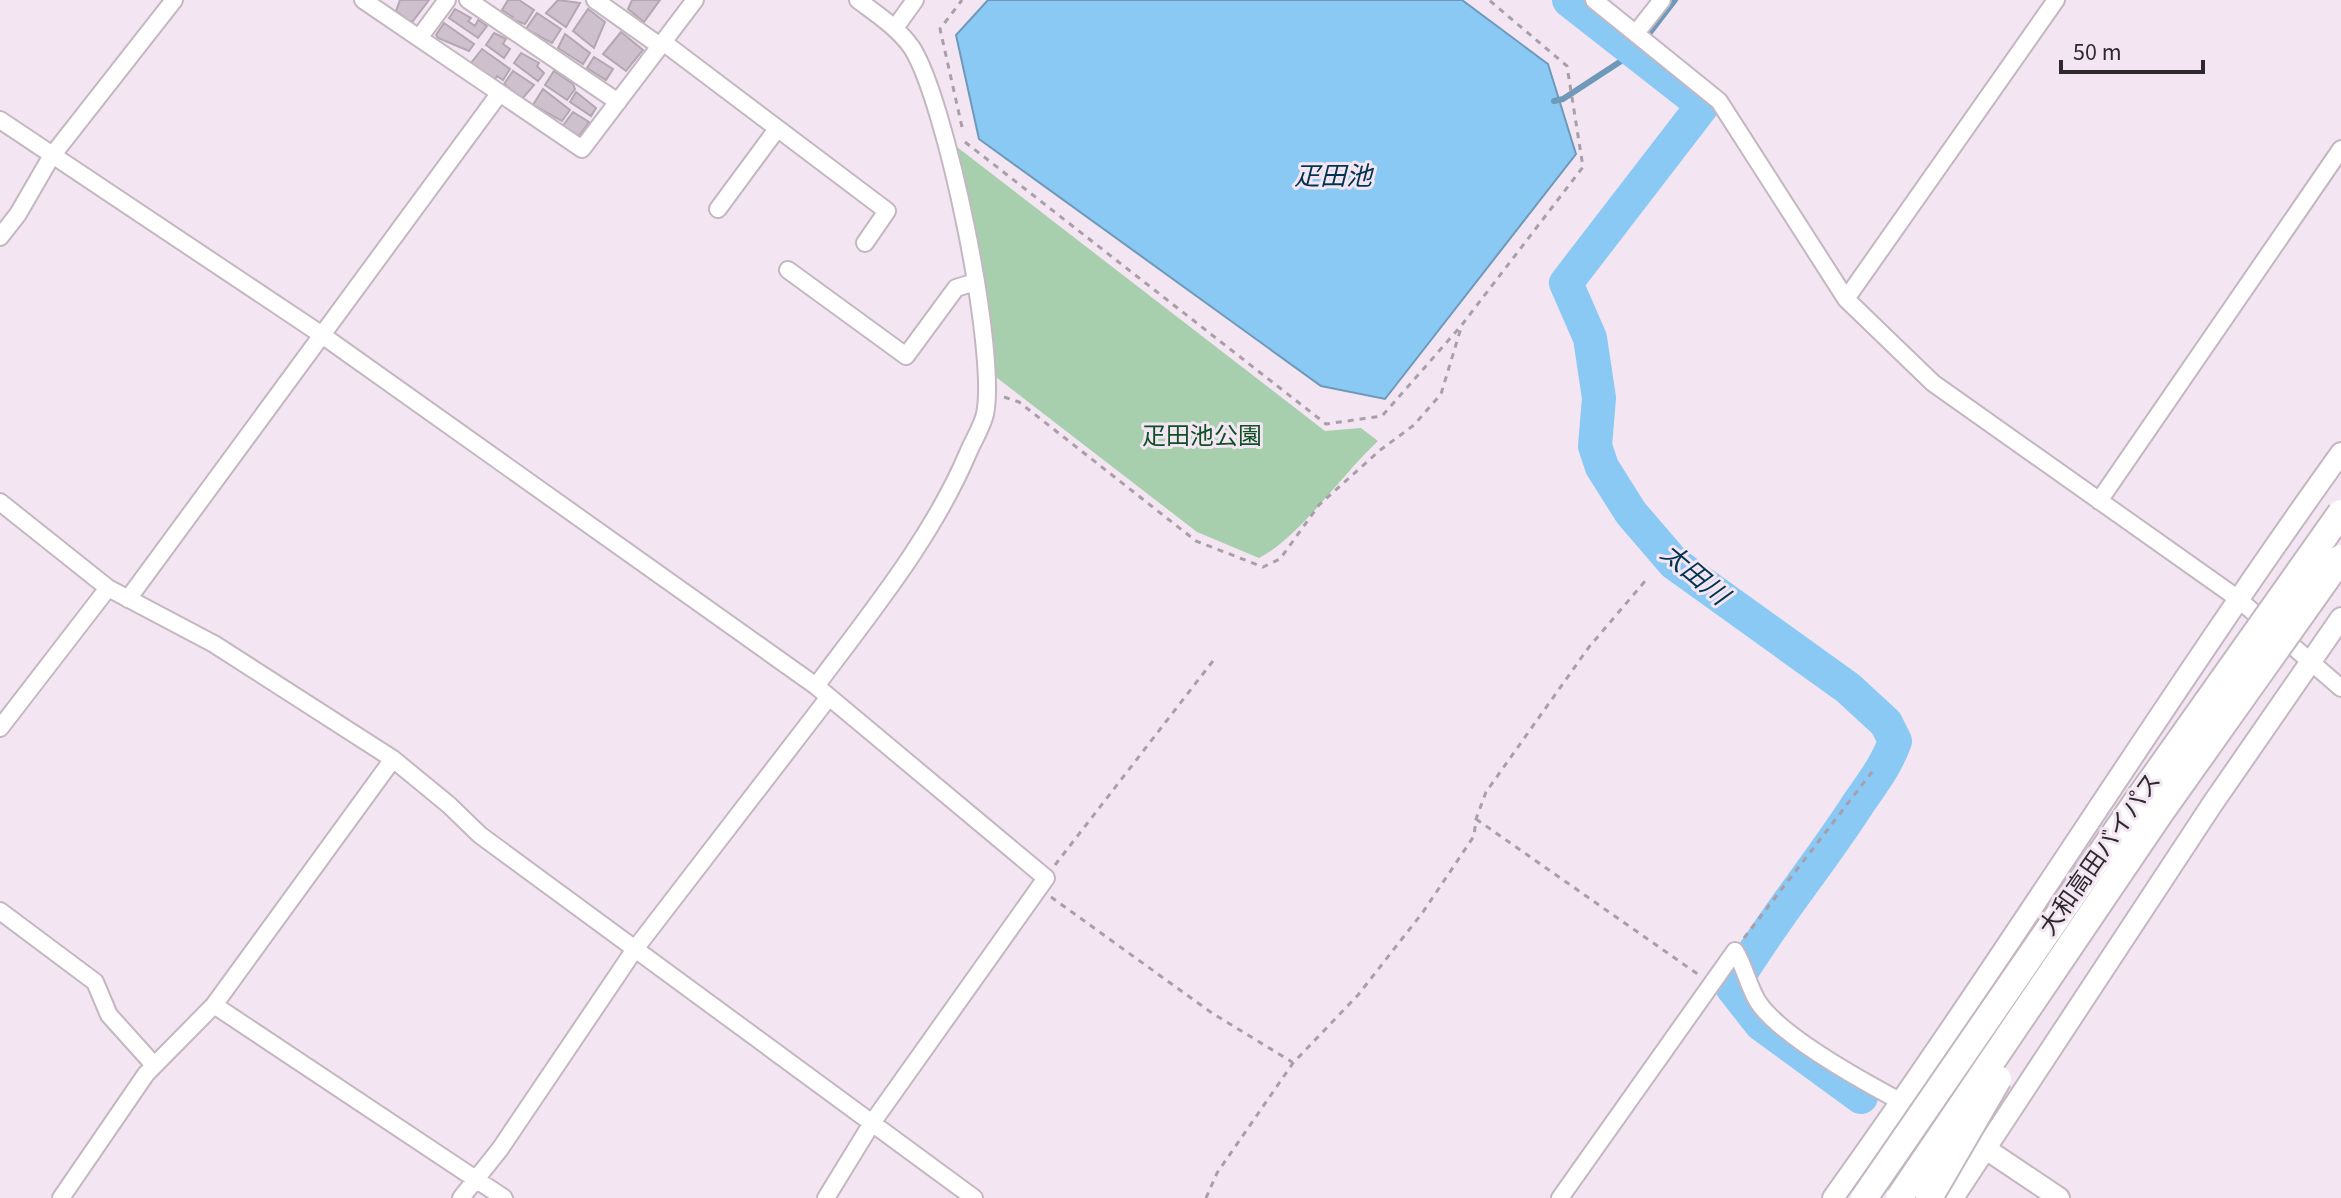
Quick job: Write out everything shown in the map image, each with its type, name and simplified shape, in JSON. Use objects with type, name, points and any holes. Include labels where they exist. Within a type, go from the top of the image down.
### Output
[{"type":"highway","name":"大和高田バイパス","points":[[1864,1198],[2140,797],[2341,513]]},
{"type":"highway","name":"大和高田バイパス","points":[[1899,1198],[2045,982],[2341,558]]},
{"type":"highway","points":[[1929,1198],[1996,1082],[2045,982]]},
{"type":"street","points":[[0,237],[18,214],[51,157],[174,0]]},
{"type":"street","points":[[363,0],[582,149],[695,0]]},
{"type":"street","points":[[419,38],[447,0]]},
{"type":"street","points":[[468,0],[618,102]]},
{"type":"street","points":[[595,0],[662,44],[887,211],[865,243]]},
{"type":"street","points":[[461,1198],[500,1149],[635,949],[822,691],[954,486],[985,414],[975,282],[946,142],[913,50],[895,28],[858,0]]},
{"type":"street","points":[[895,28],[915,0]]},
{"type":"street","points":[[1594,0],[1719,101],[1846,299],[1933,383],[2237,598],[2341,688]]},
{"type":"street","points":[[1636,33],[1662,0]]},
{"type":"street","points":[[1846,299],[2056,0]]},
{"type":"street","points":[[128,599],[499,94]]},
{"type":"street","points":[[0,120],[51,157],[322,335],[822,691],[1042,883],[872,1123],[826,1198]]},
{"type":"street","points":[[718,209],[777,129]]},
{"type":"street","points":[[2099,501],[2341,149]]},
{"type":"street","points":[[788,270],[906,356],[956,288],[975,282]]},
{"type":"street","points":[[1833,1198],[2002,956],[2237,598],[2341,453]]},
{"type":"street","points":[[0,502],[108,588],[214,644],[393,759],[480,835],[974,1198]]},
{"type":"street","points":[[0,728],[108,588]]},
{"type":"street","points":[[1953,1198],[2213,803],[2341,618]]},
{"type":"street","points":[[61,1198],[154,1065],[214,1005],[393,759]]},
{"type":"street","points":[[0,911],[95,982],[109,1015],[154,1065]]},
{"type":"street","points":[[1735,951],[1758,1001],[1770,1017],[1850,1075],[1986,1149],[2059,1198]]},
{"type":"street","points":[[1560,1198],[1735,951]]},
{"type":"street","points":[[214,1005],[504,1198]]},
{"type":"path","points":[[962,0],[940,29],[962,127]]},
{"type":"path","points":[[965,141],[1326,424],[1382,416],[1461,326],[1583,167],[1567,66],[1489,0]]},
{"type":"path","points":[[985,391],[1019,402],[1196,541],[1263,567],[1280,559],[1319,505],[1379,451],[1414,425],[1441,394],[1461,326]]},
{"type":"path","points":[[1206,1198],[1217,1173],[1293,1063],[1358,995],[1423,912],[1474,836],[1476,819],[1486,792],[1563,683],[1646,580]]},
{"type":"path","points":[[1216,657],[1042,883],[1212,1013],[1293,1063]]},
{"type":"path","points":[[1735,951],[1872,772]]},
{"type":"path","points":[[1476,819],[1713,984]]},
{"type":"green space","name":"疋田池公園","points":[[957,147],[1325,431],[1361,428],[1378,441],[1290,536],[1259,558],[1197,532],[992,374]]},
{"type":"water","name":"疋田池","points":[[988,0],[1462,0],[1548,64],[1576,154],[1385,399],[1321,386],[979,139],[956,35]]},
{"type":"building","points":[[400,0],[429,0],[413,21],[409,21],[396,11]]},
{"type":"building","points":[[508,0],[519,0],[534,10],[525,24],[511,19],[513,17],[502,10]]},
{"type":"building","points":[[558,0],[580,3],[566,27],[546,13]]},
{"type":"building","points":[[632,0],[660,0],[644,22],[628,9]]},
{"type":"building","points":[[455,9],[471,18],[468,21],[475,26],[478,20],[487,26],[478,38],[449,18]]},
{"type":"building","points":[[588,9],[605,22],[594,48],[573,31]]},
{"type":"building","points":[[537,13],[561,29],[552,43],[526,29]]},
{"type":"building","points":[[444,23],[474,44],[469,51],[438,38],[436,35]]},
{"type":"building","points":[[621,32],[643,50],[626,71],[603,54]]},
{"type":"building","points":[[494,33],[506,39],[503,44],[510,49],[504,58],[486,45]]},
{"type":"building","points":[[565,34],[590,53],[583,64],[558,48]]},
{"type":"building","points":[[482,49],[510,69],[503,80],[497,76],[494,81],[471,63]]},
{"type":"building","points":[[521,53],[539,63],[537,66],[544,73],[538,81],[514,63]]},
{"type":"building","points":[[594,57],[613,69],[606,80],[587,68]]},
{"type":"building","points":[[513,71],[534,85],[522,99],[504,84]]},
{"type":"building","points":[[554,71],[573,84],[575,89],[567,100],[545,85]]},
{"type":"building","points":[[543,89],[570,110],[562,121],[533,105]]},
{"type":"building","points":[[576,92],[596,108],[591,116],[570,102]]},
{"type":"building","points":[[573,112],[589,122],[579,136],[562,127]]},
{"type":"waterway","name":"太田川","points":[[1569,0],[1703,105],[1566,283],[1590,338],[1599,398],[1595,446],[1602,467],[1631,513],[1674,563],[1848,688],[1886,723],[1895,741],[1874,781],[1732,987],[1761,1024],[1861,1097]]},
{"type":"waterway","points":[[1554,101],[1563,99],[1635,52],[1675,0]]}]
